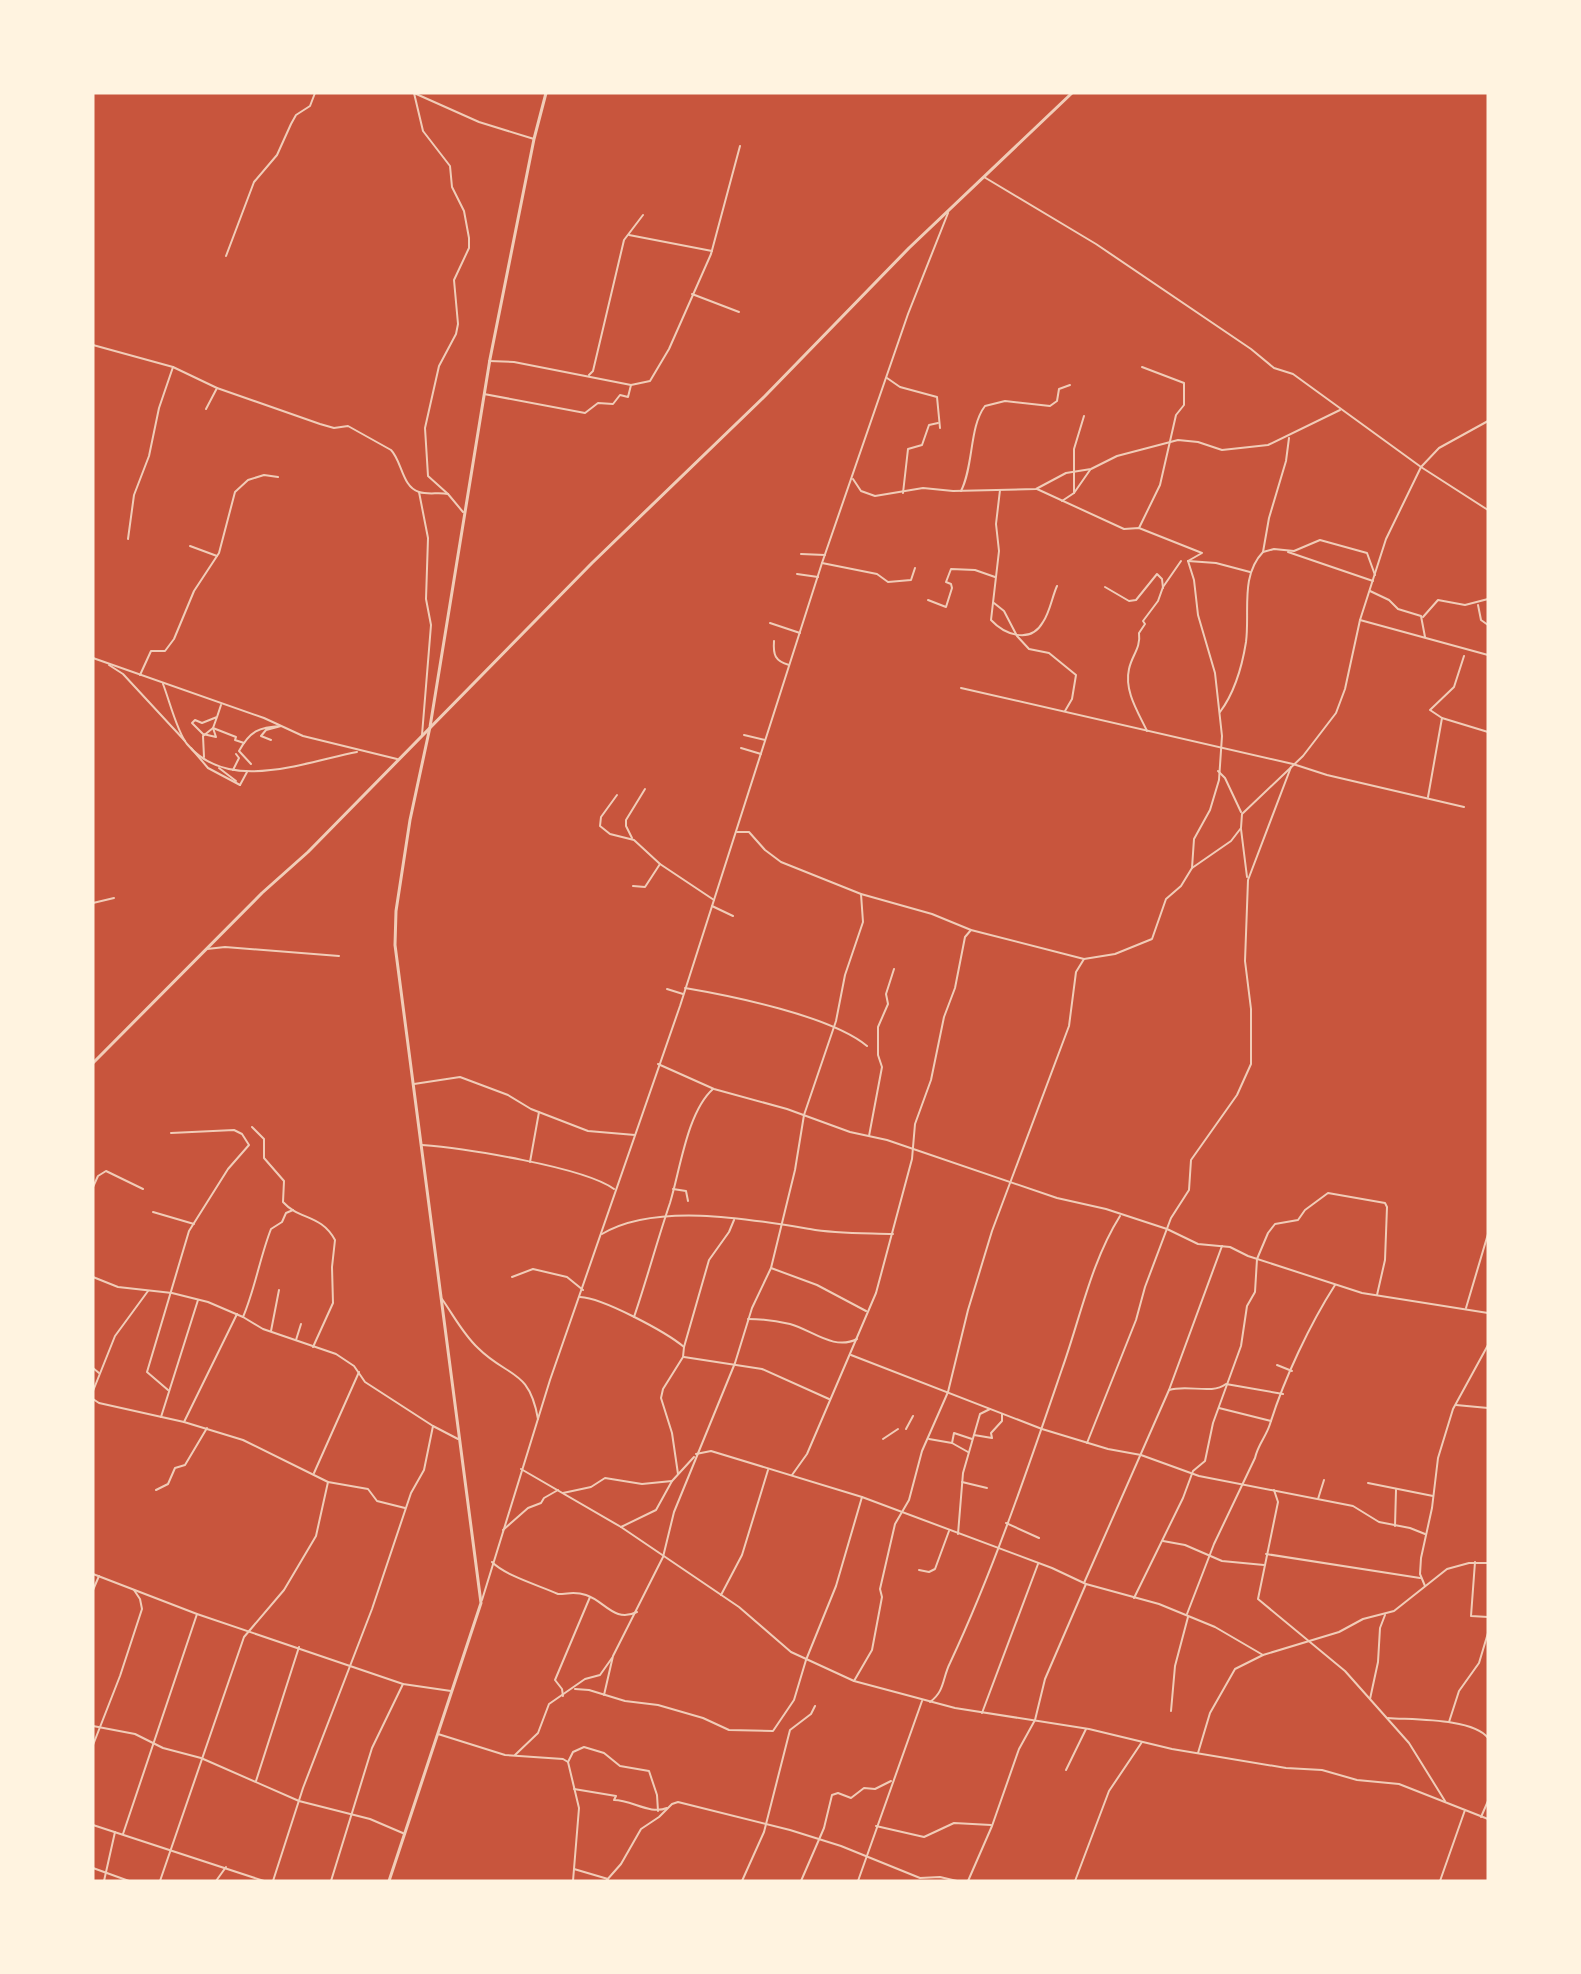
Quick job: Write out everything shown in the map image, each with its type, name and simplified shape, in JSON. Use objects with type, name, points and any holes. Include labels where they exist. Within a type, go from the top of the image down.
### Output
[{"type":"street","points":[[226,256],[254,182],[277,155],[296,115],[314,101],[315,93]]},
{"type":"street","points":[[463,512],[428,476],[425,428],[439,366],[457,328],[453,283],[469,248],[469,238],[464,211],[452,187],[450,166],[423,131],[414,93],[479,122],[534,139]]},
{"type":"street","points":[[481,1603],[395,931],[410,820],[430,727],[489,361],[534,139],[546,93]]},
{"type":"street","points":[[93,1063],[262,893],[308,852],[592,563],[765,396],[909,248],[1072,93]]},
{"type":"street","points":[[489,361],[514,362],[631,385],[646,382],[653,376],[669,349],[712,251],[740,146]]},
{"type":"street","points":[[984,177],[1096,244],[1251,349],[1274,368],[1293,374],[1340,410],[1488,510]]},
{"type":"street","points":[[389,1881],[481,1603],[521,1469],[602,1234],[614,1189],[635,1135],[685,988],[822,562],[908,314],[948,213]]},
{"type":"street","points":[[589,375],[593,371],[619,256],[625,239],[643,215]]},
{"type":"street","points":[[629,235],[712,251]]},
{"type":"street","points":[[692,294],[739,312]]},
{"type":"street","points":[[93,345],[173,367],[217,388],[320,424],[350,427],[396,454],[410,486],[419,492],[448,494]]},
{"type":"street","points":[[128,539],[134,495],[149,456],[159,408],[173,367]]},
{"type":"street","points":[[1139,528],[1161,485],[1176,415],[1184,405],[1184,383],[1142,367]]},
{"type":"street","points":[[887,378],[900,387],[937,397],[940,405],[938,423],[940,428]]},
{"type":"street","points":[[484,394],[585,413],[600,403],[614,403],[620,395],[628,397],[631,385]]},
{"type":"street","points":[[961,491],[969,471],[978,419],[985,406],[1005,401],[1050,406],[1057,401],[1059,389],[1070,385]]},
{"type":"street","points":[[206,410],[217,388]]},
{"type":"street","points":[[852,479],[866,494],[887,496],[923,488],[961,491],[1036,489],[1072,472],[1091,469],[1117,456],[1170,442],[1190,441],[1214,448],[1233,450],[1262,447],[1340,410]]},
{"type":"street","points":[[1074,493],[1072,472],[1074,449],[1084,416]]},
{"type":"street","points":[[1242,814],[1303,756],[1328,726],[1342,700],[1360,620],[1386,539],[1421,466],[1439,448],[1488,421]]},
{"type":"street","points":[[903,493],[908,449],[922,445],[929,425],[938,423]]},
{"type":"street","points":[[1220,712],[1232,697],[1242,664],[1246,641],[1250,572],[1263,552],[1269,518],[1287,461],[1289,436]]},
{"type":"street","points":[[1062,501],[1074,493],[1091,469]]},
{"type":"street","points":[[141,675],[151,651],[165,651],[172,642],[194,591],[217,556],[239,487],[248,480],[264,475],[278,477]]},
{"type":"street","points":[[1036,489],[1124,529],[1139,528],[1202,553],[1188,561]]},
{"type":"street","points":[[1000,490],[996,524],[999,551],[991,620],[1001,631],[1017,636],[1031,632],[1043,624],[1056,586]]},
{"type":"street","points":[[419,492],[428,538],[426,599],[431,625],[423,735]]},
{"type":"street","points":[[1285,552],[1308,546],[1316,541],[1333,542],[1367,553],[1375,576]]},
{"type":"street","points":[[190,546],[217,556]]},
{"type":"street","points":[[1263,552],[1274,549],[1373,581]]},
{"type":"street","points":[[801,554],[825,555]]},
{"type":"street","points":[[1147,731],[1128,688],[1129,668],[1140,642],[1139,633],[1145,624],[1143,621],[1158,601],[1163,588],[1181,561]]},
{"type":"street","points":[[1188,561],[1216,563],[1250,572]]},
{"type":"street","points":[[736,832],[751,833],[765,850],[781,862],[861,894],[932,914],[971,930],[1084,959],[1115,954],[1152,939],[1166,899],[1181,886],[1191,868],[1194,839],[1210,810],[1219,780],[1220,712],[1215,673],[1198,615],[1194,580],[1188,561]]},
{"type":"street","points":[[822,562],[877,574],[888,582],[911,580],[915,568]]},
{"type":"street","points":[[928,600],[946,607],[952,588],[951,584],[945,582],[951,569],[975,570],[995,577]]},
{"type":"street","points":[[797,574],[818,577]]},
{"type":"street","points":[[1105,587],[1129,601],[1136,600],[1157,574],[1162,579],[1163,588]]},
{"type":"street","points":[[1371,591],[1389,600],[1398,609],[1423,617]]},
{"type":"street","points":[[1425,637],[1423,617],[1438,600],[1465,605],[1488,599]]},
{"type":"street","points":[[994,603],[1004,611],[1017,636],[1029,649],[1049,653],[1076,675],[1072,699],[1065,711]]},
{"type":"street","points":[[1477,603],[1481,620],[1488,625]]},
{"type":"street","points":[[1360,620],[1488,655]]},
{"type":"street","points":[[770,623],[800,633]]},
{"type":"street","points":[[774,641],[774,656],[777,660],[789,665]]},
{"type":"street","points":[[1464,656],[1454,687],[1430,710],[1442,718],[1488,732]]},
{"type":"street","points":[[93,658],[303,736],[397,759]]},
{"type":"street","points":[[105,662],[123,674],[208,768],[240,785]]},
{"type":"street","points":[[163,684],[187,743],[240,785]]},
{"type":"street","points":[[961,688],[1293,764],[1327,775],[1464,807]]},
{"type":"street","points":[[204,757],[205,735],[213,728],[221,705]]},
{"type":"street","points":[[213,728],[216,738],[205,735],[192,723],[195,720],[202,723],[217,717]]},
{"type":"street","points":[[1428,797],[1442,718]]},
{"type":"street","points":[[271,740],[261,736],[266,730],[281,726]]},
{"type":"street","points":[[251,764],[239,751],[251,732],[261,727],[281,726]]},
{"type":"street","points":[[213,728],[236,736],[235,740],[243,743]]},
{"type":"street","points":[[744,735],[766,740]]},
{"type":"street","points":[[741,748],[762,754]]},
{"type":"street","points":[[218,767],[247,772],[294,767],[360,751]]},
{"type":"street","points":[[233,770],[239,758],[236,754]]},
{"type":"street","points":[[1248,880],[1293,764]]},
{"type":"street","points":[[1087,1443],[1136,1320],[1167,1229],[1189,1190],[1191,1160],[1237,1095],[1251,1064],[1251,1009],[1245,961],[1248,880],[1241,828],[1242,814],[1225,778],[1218,771]]},
{"type":"street","points":[[240,785],[247,772]]},
{"type":"street","points":[[645,789],[626,820],[627,829],[634,840],[660,864],[714,900]]},
{"type":"street","points":[[617,795],[601,817],[600,826],[610,834],[634,840]]},
{"type":"street","points":[[1191,868],[1231,841],[1241,828]]},
{"type":"street","points":[[633,885],[645,887],[660,864]]},
{"type":"street","points":[[515,1755],[538,1733],[549,1704],[575,1689],[585,1679],[605,1672],[663,1557],[674,1512],[695,1455],[735,1363],[748,1319],[771,1268],[804,1116],[833,1027],[845,975],[863,922],[861,894]]},
{"type":"street","points":[[93,903],[114,898]]},
{"type":"street","points":[[712,906],[733,916]]},
{"type":"street","points":[[792,1476],[807,1454],[876,1293],[914,1151],[915,1124],[931,1080],[944,1017],[955,988],[964,937],[971,930]]},
{"type":"street","points":[[207,949],[225,947],[339,956]]},
{"type":"street","points":[[854,1681],[872,1650],[882,1597],[880,1589],[895,1524],[903,1514],[927,1438],[948,1392],[968,1310],[1009,1182],[1069,1026],[1076,972],[1084,959]]},
{"type":"street","points":[[869,1136],[882,1067],[878,1056],[878,1027],[888,1004],[886,994],[894,969]]},
{"type":"street","points":[[667,988],[683,994]]},
{"type":"street","points":[[685,988],[755,1003],[833,1027],[867,1046]]},
{"type":"street","points":[[658,1064],[714,1089],[743,1095],[850,1132],[974,1168],[1057,1198],[1095,1206],[1167,1229],[1198,1244],[1222,1246],[1335,1285],[1376,1296],[1488,1313]]},
{"type":"street","points":[[414,1084],[460,1077],[508,1095],[539,1112],[588,1131],[635,1135]]},
{"type":"street","points":[[634,1317],[681,1155],[699,1108],[714,1089]]},
{"type":"street","points":[[530,1162],[539,1112]]},
{"type":"street","points":[[252,1127],[263,1138],[264,1158],[284,1181],[281,1194],[283,1202],[293,1210],[322,1222],[335,1240],[332,1268],[333,1303],[313,1347]]},
{"type":"street","points":[[168,1390],[147,1372],[172,1293],[175,1274],[194,1224],[228,1169],[249,1145],[242,1134],[234,1130],[171,1132]]},
{"type":"street","points":[[422,1145],[530,1162],[583,1175],[614,1189]]},
{"type":"street","points":[[93,1187],[98,1176],[106,1171],[143,1189]]},
{"type":"street","points":[[673,1189],[686,1191],[688,1201]]},
{"type":"street","points":[[1134,1598],[1163,1541],[1192,1473],[1205,1461],[1210,1432],[1241,1346],[1247,1306],[1255,1292],[1257,1259],[1268,1233],[1275,1224],[1298,1220],[1305,1210],[1328,1193],[1385,1203],[1387,1207],[1385,1260],[1376,1296]]},
{"type":"street","points":[[243,1317],[251,1299],[253,1281],[271,1229],[282,1222],[286,1213],[293,1210]]},
{"type":"street","points":[[153,1212],[194,1224]]},
{"type":"street","points":[[602,1234],[616,1226],[665,1214],[782,1224],[811,1230],[893,1234]]},
{"type":"street","points":[[930,1702],[942,1690],[950,1663],[981,1596],[996,1548],[1042,1430],[1098,1261],[1109,1233],[1120,1215]]},
{"type":"street","points":[[678,1474],[661,1394],[683,1357],[709,1260],[729,1232],[734,1219]]},
{"type":"street","points":[[1466,1308],[1488,1234]]},
{"type":"street","points":[[968,1881],[992,1826],[1019,1749],[1035,1720],[1046,1679],[1085,1583],[1169,1389],[1222,1246]]},
{"type":"street","points":[[771,1268],[817,1284],[867,1312]]},
{"type":"street","points":[[512,1277],[533,1269],[567,1277],[583,1290]]},
{"type":"street","points":[[93,1277],[118,1287],[172,1293],[198,1299],[237,1314],[271,1331],[347,1360],[365,1382],[433,1426],[461,1440]]},
{"type":"street","points":[[1171,1711],[1175,1666],[1187,1615],[1209,1557],[1317,1313],[1335,1285]]},
{"type":"street","points":[[271,1331],[279,1290]]},
{"type":"street","points":[[93,1389],[115,1336],[148,1292]]},
{"type":"street","points":[[580,1297],[593,1298],[634,1317],[684,1347]]},
{"type":"street","points":[[161,1417],[198,1299]]},
{"type":"street","points":[[442,1299],[476,1347],[525,1384],[535,1399],[538,1421]]},
{"type":"street","points":[[184,1422],[237,1314]]},
{"type":"street","points":[[748,1319],[793,1325],[840,1343],[856,1339]]},
{"type":"street","points":[[296,1340],[302,1324]]},
{"type":"street","points":[[1425,1586],[1421,1578],[1420,1566],[1438,1458],[1456,1405],[1488,1345]]},
{"type":"street","points":[[851,1355],[1042,1430],[1141,1455],[1192,1473],[1353,1506],[1379,1522],[1425,1534]]},
{"type":"street","points":[[683,1357],[735,1363],[762,1369],[829,1399]]},
{"type":"street","points":[[1277,1365],[1292,1371]]},
{"type":"street","points":[[93,1368],[99,1373]]},
{"type":"street","points":[[314,1473],[359,1372]]},
{"type":"street","points":[[1169,1389],[1192,1387],[1215,1390],[1226,1384],[1283,1394]]},
{"type":"street","points":[[93,1399],[99,1403],[207,1428],[258,1445],[328,1482],[362,1487],[371,1491],[377,1501],[405,1509]]},
{"type":"street","points":[[1456,1405],[1488,1408]]},
{"type":"street","points":[[1219,1407],[1271,1421]]},
{"type":"street","points":[[958,1534],[962,1482],[968,1452],[980,1414],[990,1409]]},
{"type":"street","points":[[974,1434],[992,1438],[991,1433],[1002,1421],[1002,1414]]},
{"type":"street","points":[[906,1429],[913,1416]]},
{"type":"street","points":[[273,1881],[299,1801],[397,1540],[405,1509],[414,1485],[424,1470],[433,1426]]},
{"type":"street","points":[[156,1490],[168,1485],[175,1468],[185,1465],[207,1428]]},
{"type":"street","points":[[883,1439],[898,1429]]},
{"type":"street","points":[[952,1443],[954,1433],[972,1439]]},
{"type":"street","points":[[927,1438],[952,1443],[968,1452]]},
{"type":"street","points":[[621,1527],[656,1510],[672,1481],[695,1455],[711,1451],[862,1497],[1085,1583],[1187,1615],[1215,1627],[1263,1655]]},
{"type":"street","points":[[521,1469],[621,1527],[721,1595],[791,1652],[854,1681],[922,1701],[982,1713],[1086,1729],[1198,1753],[1286,1768],[1322,1770],[1357,1780],[1390,1783],[1488,1819]]},
{"type":"street","points":[[721,1595],[742,1555],[768,1470]]},
{"type":"street","points":[[563,1493],[591,1487],[605,1478],[642,1484],[672,1481]]},
{"type":"street","points":[[1318,1498],[1324,1480]]},
{"type":"street","points":[[160,1881],[241,1645],[249,1631],[284,1590],[316,1536],[328,1482]]},
{"type":"street","points":[[962,1482],[987,1488]]},
{"type":"street","points":[[1368,1483],[1433,1496]]},
{"type":"street","points":[[1395,1526],[1396,1489]]},
{"type":"street","points":[[501,1532],[528,1508],[541,1503],[544,1497],[558,1490]]},
{"type":"street","points":[[1274,1490],[1278,1502],[1258,1599],[1345,1671],[1409,1743],[1446,1803]]},
{"type":"street","points":[[575,1689],[658,1705],[703,1718],[729,1730],[771,1732],[792,1704],[806,1660],[836,1586],[862,1497]]},
{"type":"street","points":[[1006,1523],[1038,1538]]},
{"type":"street","points":[[919,1570],[929,1572],[935,1569],[949,1531]]},
{"type":"street","points":[[1163,1541],[1185,1545],[1221,1561],[1234,1560],[1264,1565]]},
{"type":"street","points":[[1266,1554],[1421,1578]]},
{"type":"street","points":[[492,1562],[506,1574],[523,1577],[558,1594],[570,1590],[590,1597],[616,1615],[629,1616],[637,1612]]},
{"type":"street","points":[[1475,1562],[1471,1616],[1488,1617]]},
{"type":"street","points":[[1198,1753],[1210,1713],[1230,1672],[1263,1655],[1339,1632],[1363,1619],[1385,1615],[1410,1600],[1447,1569],[1475,1562],[1488,1563]]},
{"type":"street","points":[[982,1713],[1038,1564]]},
{"type":"street","points":[[93,1574],[197,1614],[402,1684],[451,1691]]},
{"type":"street","points":[[93,1590],[99,1576]]},
{"type":"street","points":[[93,1745],[120,1676],[142,1609],[140,1599],[134,1590]]},
{"type":"street","points":[[563,1696],[562,1689],[555,1680],[590,1597]]},
{"type":"street","points":[[123,1834],[152,1742],[197,1614]]},
{"type":"street","points":[[1370,1699],[1378,1662],[1380,1628],[1385,1615]]},
{"type":"street","points":[[1449,1723],[1459,1691],[1479,1663],[1488,1633]]},
{"type":"street","points":[[255,1782],[299,1647]]},
{"type":"street","points":[[604,1695],[613,1656]]},
{"type":"street","points":[[331,1881],[381,1724],[402,1684]]},
{"type":"street","points":[[858,1881],[891,1781],[922,1701]]},
{"type":"street","points":[[742,1881],[766,1824],[790,1730],[811,1714],[815,1706]]},
{"type":"street","points":[[1388,1718],[1449,1723],[1478,1729],[1488,1738]]},
{"type":"street","points":[[93,1726],[135,1734],[177,1752],[201,1758],[299,1801],[370,1819],[405,1834]]},
{"type":"street","points":[[1066,1770],[1086,1729]]},
{"type":"street","points":[[438,1734],[515,1755],[563,1759],[568,1762]]},
{"type":"street","points":[[1075,1881],[1109,1791],[1142,1742]]},
{"type":"street","points":[[573,1881],[579,1808],[568,1762],[573,1752],[584,1747],[604,1753],[620,1766],[649,1771],[657,1795],[658,1811]]},
{"type":"street","points":[[801,1881],[819,1840],[832,1795],[838,1793],[851,1798],[864,1788],[875,1789],[891,1781]]},
{"type":"street","points":[[574,1789],[616,1796],[614,1800],[626,1800],[658,1811],[667,1808]]},
{"type":"street","points":[[1481,1817],[1488,1801]]},
{"type":"street","points":[[574,1869],[607,1880],[621,1864],[641,1829],[659,1817],[673,1803],[682,1802],[819,1840],[920,1878],[940,1877],[957,1881]]},
{"type":"street","points":[[1440,1881],[1465,1810]]},
{"type":"street","points":[[876,1826],[924,1837],[954,1822],[992,1826]]},
{"type":"street","points":[[93,1825],[264,1881]]},
{"type":"street","points":[[104,1881],[115,1832]]},
{"type":"street","points":[[216,1881],[226,1867]]},
{"type":"street","points":[[93,1868],[129,1881]]}]
